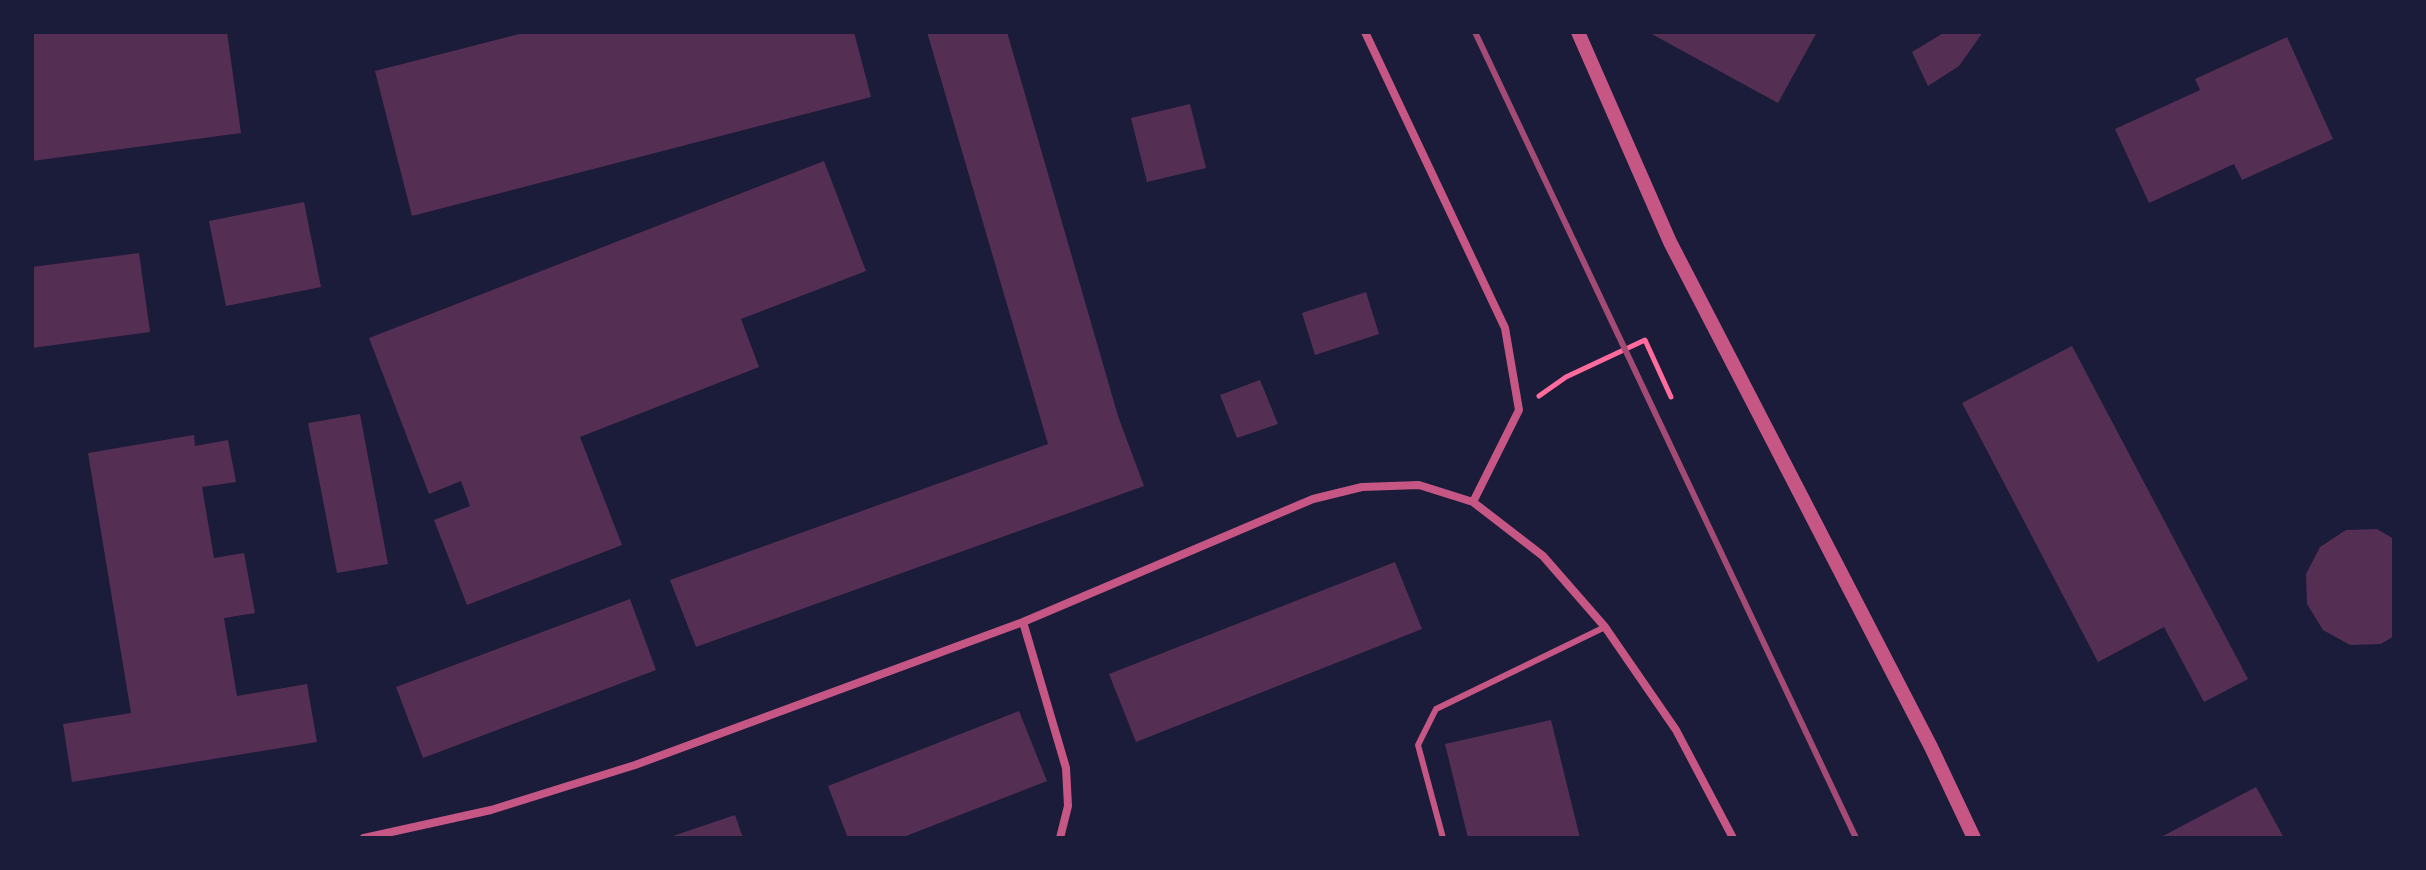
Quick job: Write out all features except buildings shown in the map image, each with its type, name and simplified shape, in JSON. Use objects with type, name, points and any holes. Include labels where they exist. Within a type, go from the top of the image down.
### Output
[{"type":"street","points":[[1365,32],[1505,328],[1519,410],[1473,502]]},
{"type":"street","points":[[1578,32],[1670,242],[1931,747],[1974,838]]},
{"type":"street","points":[[364,838],[491,810],[635,765],[1023,622],[1313,499],[1362,487],[1419,485],[1473,502],[1543,556],[1605,627],[1676,730],[1733,838]]},
{"type":"street","points":[[1023,622],[1066,768],[1068,806],[1060,838]]},
{"type":"lane","points":[[1443,838],[1418,745],[1436,709],[1605,627]]},
{"type":"path","points":[[1519,410],[1566,377],[1645,340],[1671,397]]},
{"type":"railway","points":[[1475,32],[1856,838]]}]
